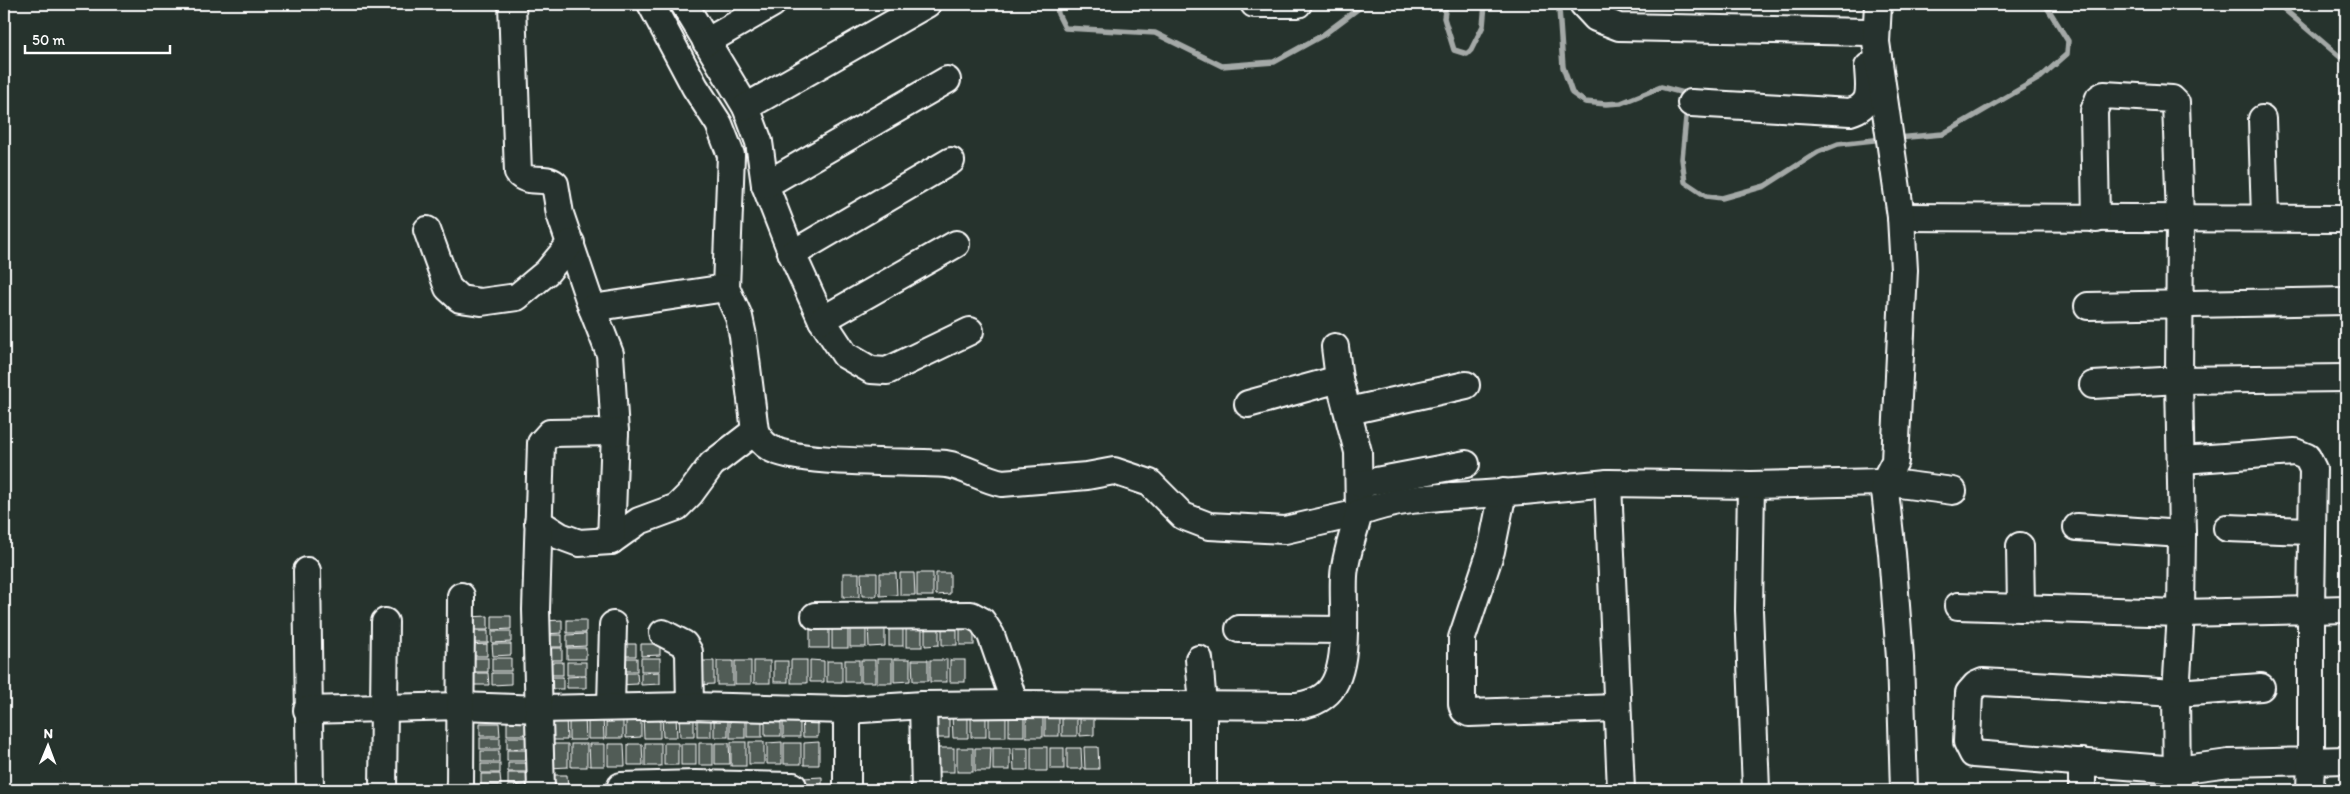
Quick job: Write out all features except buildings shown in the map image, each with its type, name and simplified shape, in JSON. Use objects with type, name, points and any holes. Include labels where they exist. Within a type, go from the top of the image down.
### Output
[{"type":"street","points":[[512,4],[516,168],[522,177],[534,180],[548,180],[555,184],[560,214],[610,354],[615,432],[611,541]]},
{"type":"street","points":[[651,4],[695,87],[719,124],[731,155],[726,288],[739,317],[744,336],[755,431],[760,440],[771,449],[792,455],[829,459],[960,466],[989,480],[1002,483],[1087,476],[1114,471],[1150,483],[1183,516],[1208,526],[1285,530],[1359,513],[1382,505],[1424,497],[1608,483],[1750,485],[1884,482],[1953,491]]},
{"type":"street","points":[[684,4],[746,107],[759,142],[765,184],[792,254],[822,320],[845,355],[871,370],[887,372],[970,331]]},
{"type":"street","points":[[706,42],[772,4]]},
{"type":"street","points":[[746,107],[927,4]]},
{"type":"street","points":[[1254,4],[1298,4]]},
{"type":"street","points":[[1583,4],[1596,18],[1619,26],[1867,32]]},
{"type":"street","points":[[1691,103],[1834,112],[1850,112],[1861,109],[1869,95],[1867,4]]},
{"type":"street","points":[[1878,4],[1876,42],[1901,217],[1904,270],[1898,449],[1895,461],[1884,482],[1892,553],[1900,658],[1904,790]]},
{"type":"street","points":[[765,184],[947,80]]},
{"type":"street","points":[[2096,219],[2094,111],[2098,98],[2104,95],[2170,98],[2174,101],[2180,219],[2179,380],[2182,534],[2181,613],[2176,693],[2177,780]]},
{"type":"street","points":[[2262,119],[2265,218]]},
{"type":"street","points":[[792,254],[951,162]]},
{"type":"street","points":[[1901,217],[2342,219]]},
{"type":"street","points":[[428,230],[448,288],[460,299],[481,302],[517,297],[548,272],[571,243]]},
{"type":"street","points":[[822,320],[956,244]]},
{"type":"street","points":[[592,308],[726,288]]},
{"type":"street","points":[[2088,306],[2346,301]]},
{"type":"street","points":[[307,710],[460,706],[540,709],[611,706],[690,706],[847,710],[923,705],[1015,704],[1297,706],[1313,702],[1326,694],[1335,684],[1341,666],[1344,630],[1344,574],[1359,513],[1358,452],[1349,411],[1338,379],[1335,347]]},
{"type":"street","points":[[2093,386],[2179,380],[2346,378]]},
{"type":"street","points":[[1248,404],[1338,379]]},
{"type":"street","points":[[1349,411],[1466,385]]},
{"type":"street","points":[[538,522],[560,536],[579,543],[611,541],[639,521],[677,507],[690,494],[712,464],[755,431]]},
{"type":"street","points":[[541,790],[536,610],[540,450],[544,438],[550,433],[615,432]]},
{"type":"street","points":[[2182,460],[2295,452],[2302,454],[2311,462],[2313,469],[2310,790]]},
{"type":"street","points":[[1360,484],[1466,464]]},
{"type":"street","points":[[1608,483],[1616,708],[1621,790]]},
{"type":"street","points":[[1750,485],[1749,610],[1756,790]]},
{"type":"street","points":[[1503,492],[1491,551],[1462,638],[1464,710],[1469,713],[1616,708]]},
{"type":"street","points":[[2077,527],[2182,534]]},
{"type":"street","points":[[2228,528],[2311,531]]},
{"type":"street","points":[[2020,546],[2021,608]]},
{"type":"street","points":[[307,571],[307,710],[310,790]]},
{"type":"street","points":[[460,790],[461,596]]},
{"type":"street","points":[[1958,606],[2181,613],[2346,609]]},
{"type":"street","points":[[815,616],[971,615],[982,621],[991,635],[1015,704]]},
{"type":"street","points":[[383,790],[385,622]]},
{"type":"street","points":[[611,706],[613,625]]},
{"type":"street","points":[[1239,629],[1344,630]]},
{"type":"street","points":[[663,633],[684,644],[688,652],[690,706]]},
{"type":"street","points":[[1198,659],[1203,704],[1203,790]]},
{"type":"street","points":[[2261,687],[2176,693],[1983,682],[1972,688],[1968,699],[1967,742],[1974,754],[2082,762],[2177,780],[2228,763],[2346,760]]},
{"type":"street","points":[[923,705],[925,790]]},
{"type":"street","points":[[847,710],[847,790]]},
{"type":"street","points":[[2082,762],[2082,790]]},
{"type":"street","points":[[614,787],[776,787]]},
{"type":"street","points":[[1184,790],[1212,790]]},
{"type":"waterway","points":[[1057,4],[1058,14],[1065,28],[1155,33],[1222,66],[1274,62],[1323,35],[1359,8],[1361,4]]},
{"type":"waterway","points":[[1446,4],[1444,18],[1454,50],[1467,54],[1483,26],[1485,4]]},
{"type":"waterway","points":[[1555,4],[1559,9],[1563,67],[1572,93],[1585,102],[1621,103],[1661,87],[1684,93],[1686,98]]},
{"type":"waterway","points":[[1897,138],[1943,134],[2041,77],[2067,54],[2068,41],[2045,4]]},
{"type":"waterway","points":[[2278,4],[2346,62]]},
{"type":"waterway","points":[[1687,107],[1682,159],[1685,182],[1706,196],[1722,198],[1765,186],[1818,152],[1838,144],[1883,139]]}]
